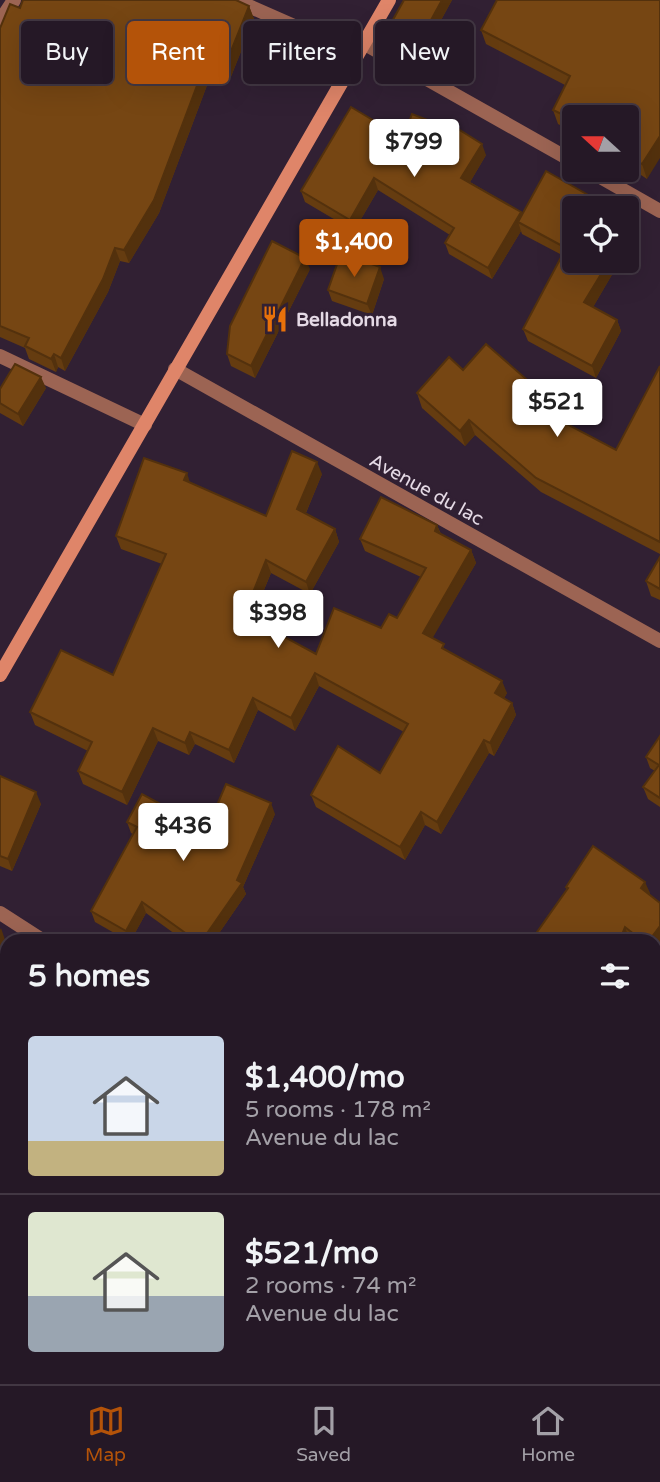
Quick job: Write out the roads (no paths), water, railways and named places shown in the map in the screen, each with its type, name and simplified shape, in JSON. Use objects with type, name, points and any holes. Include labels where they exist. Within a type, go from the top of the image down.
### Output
[{"type":"main road","points":[[361,47],[389,0]]},
{"type":"main road","points":[[0,675],[340,84]]},
{"type":"street","points":[[0,21],[14,0]]},
{"type":"street","points":[[235,0],[283,21]]},
{"type":"street","points":[[363,43],[562,155]]},
{"type":"street","points":[[609,182],[660,211]]},
{"type":"street","points":[[0,356],[145,425]]},
{"type":"street","name":"Avenue du lac","points":[[175,369],[660,641]]},
{"type":"street","points":[[0,913],[33,934]]},
{"type":"place","name":"Belladonna","points":[[275,319]]}]
